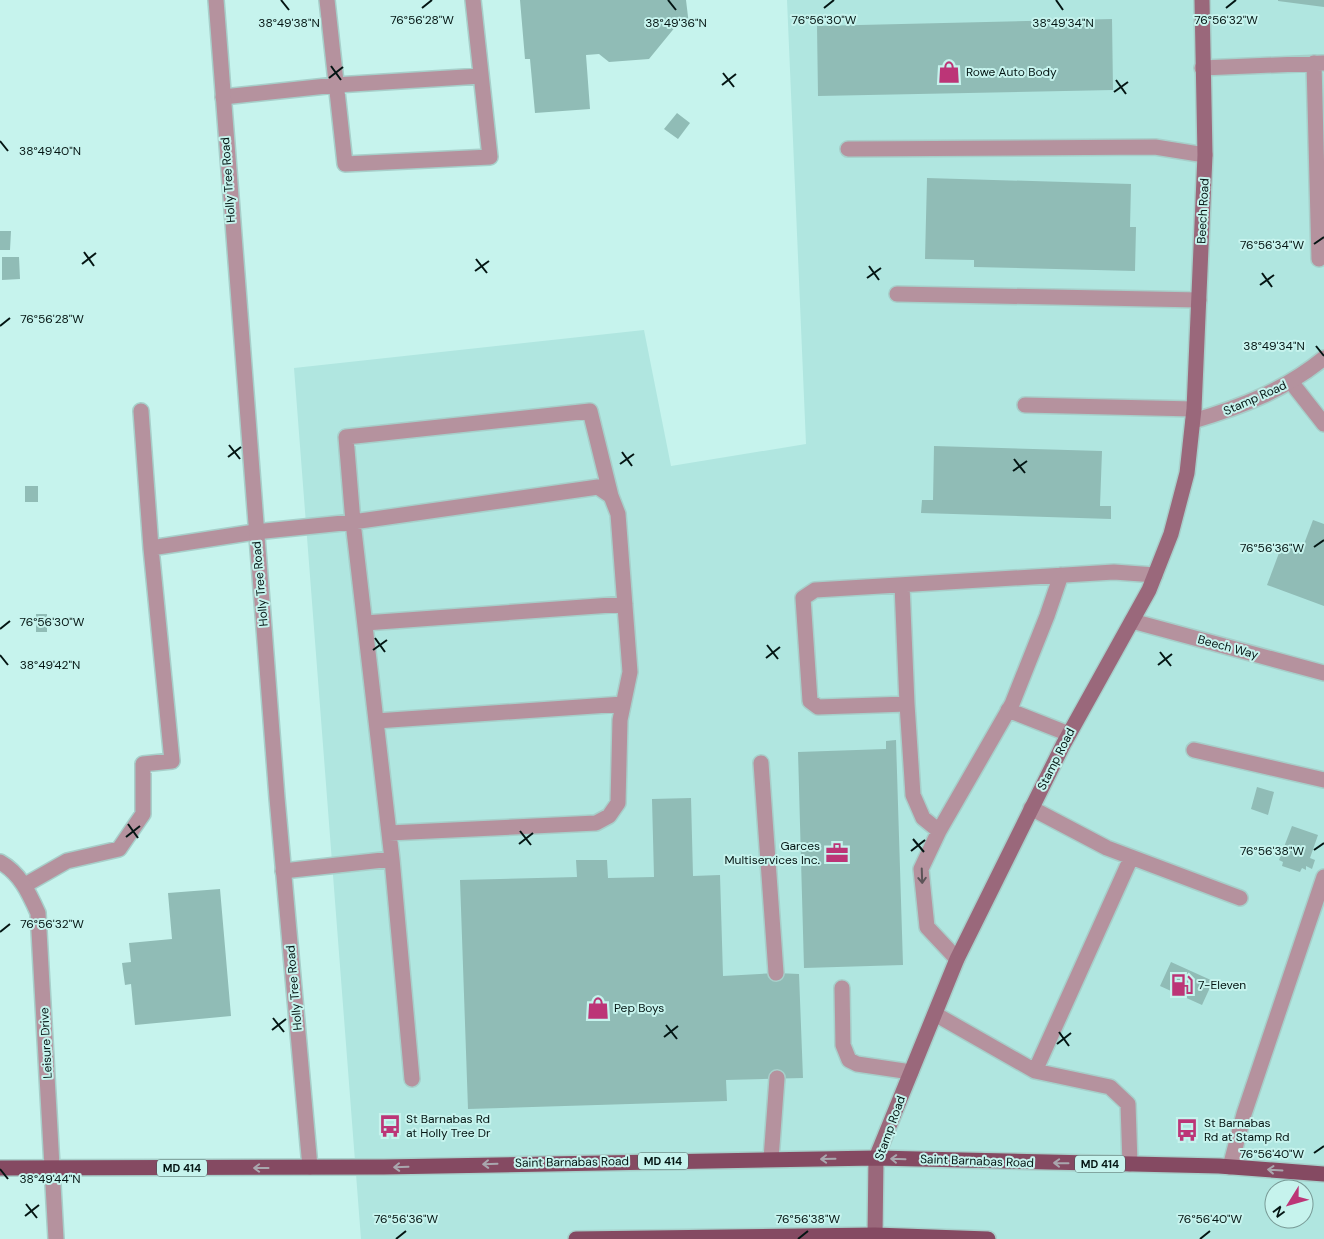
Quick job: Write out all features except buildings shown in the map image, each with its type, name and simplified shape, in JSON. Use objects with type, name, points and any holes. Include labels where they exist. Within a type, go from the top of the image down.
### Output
[{"type":"main road","name":"Saint Barnabas Road","points":[[0,1168],[310,1168],[876,1158],[1230,1167],[1324,1174]]},
{"type":"main road","points":[[576,1239],[874,1237],[988,1239]]},
{"type":"street","name":"Holly Tree Road","points":[[216,0],[283,871],[310,1168]]},
{"type":"street","points":[[327,0],[345,164],[490,157],[473,0]]},
{"type":"street","name":"Beech Road","points":[[1194,415],[1205,155],[1202,0]]},
{"type":"street","points":[[1202,68],[1319,63],[1319,259]]},
{"type":"street","points":[[223,97],[336,85],[481,76]]},
{"type":"street","points":[[848,149],[1155,147],[1205,155]]},
{"type":"street","points":[[897,294],[1199,300]]},
{"type":"street","name":"Stamp Road","points":[[874,1237],[876,1158],[957,958],[1069,734],[1132,621],[1155,575],[1171,534],[1187,474],[1194,415],[1232,410],[1292,382],[1324,358]]},
{"type":"street","points":[[1292,382],[1324,424]]},
{"type":"street","points":[[1025,405],[1194,415]]},
{"type":"street","points":[[25,885],[67,861],[119,849],[143,814],[143,764],[172,761],[151,548],[141,411]]},
{"type":"street","points":[[389,833],[596,823],[609,816],[618,802],[620,720],[630,672],[618,514],[611,496],[590,411],[346,437],[353,522],[392,859],[412,1079]]},
{"type":"street","points":[[151,548],[256,532],[353,522],[598,486],[611,496]]},
{"type":"street","points":[[908,704],[818,707],[810,701],[803,598],[815,590],[1114,572],[1155,575]]},
{"type":"street","points":[[957,958],[928,927],[921,869],[939,831],[1008,710],[1047,616],[1060,575]]},
{"type":"street","points":[[902,585],[913,795],[923,818],[939,831]]},
{"type":"street","points":[[365,623],[625,604]]},
{"type":"street","name":"Beech Way","points":[[1132,621],[1324,673]]},
{"type":"street","points":[[376,721],[624,704]]},
{"type":"street","points":[[1008,710],[1069,734]]},
{"type":"street","points":[[1194,750],[1324,780]]},
{"type":"street","points":[[761,763],[776,973]]},
{"type":"street","points":[[1031,808],[1107,848],[1240,898]]},
{"type":"street","points":[[1035,1071],[1131,858]]},
{"type":"street","points":[[283,871],[392,859]]},
{"type":"street","name":"Leisure Drive","points":[[0,862],[25,885],[38,913],[56,1239]]},
{"type":"street","points":[[1230,1167],[1244,1114],[1324,877]]},
{"type":"street","points":[[842,988],[843,1045],[849,1060],[857,1064],[911,1072]]},
{"type":"street","points":[[935,1014],[1035,1071],[1110,1086],[1128,1104],[1130,1164]]},
{"type":"street","points":[[771,1159],[777,1078]]},
{"type":"shaded area","points":[[787,0],[1324,0],[1324,1239],[361,1239],[294,368],[644,330],[671,466],[806,444]]},
{"type":"place","name":"Rowe Auto Body","points":[[949,72]]},
{"type":"place","name":"Garces Multiservices Inc.","points":[[837,853]]},
{"type":"place","name":"7-Eleven","points":[[1182,985]]},
{"type":"place","name":"Pep Boys","points":[[598,1008]]},
{"type":"place","name":"St Barnabas Rd at Holly Tree Dr","points":[[390,1126]]},
{"type":"place","name":"St Barnabas Rd at Stamp Rd","points":[[1187,1130]]}]
